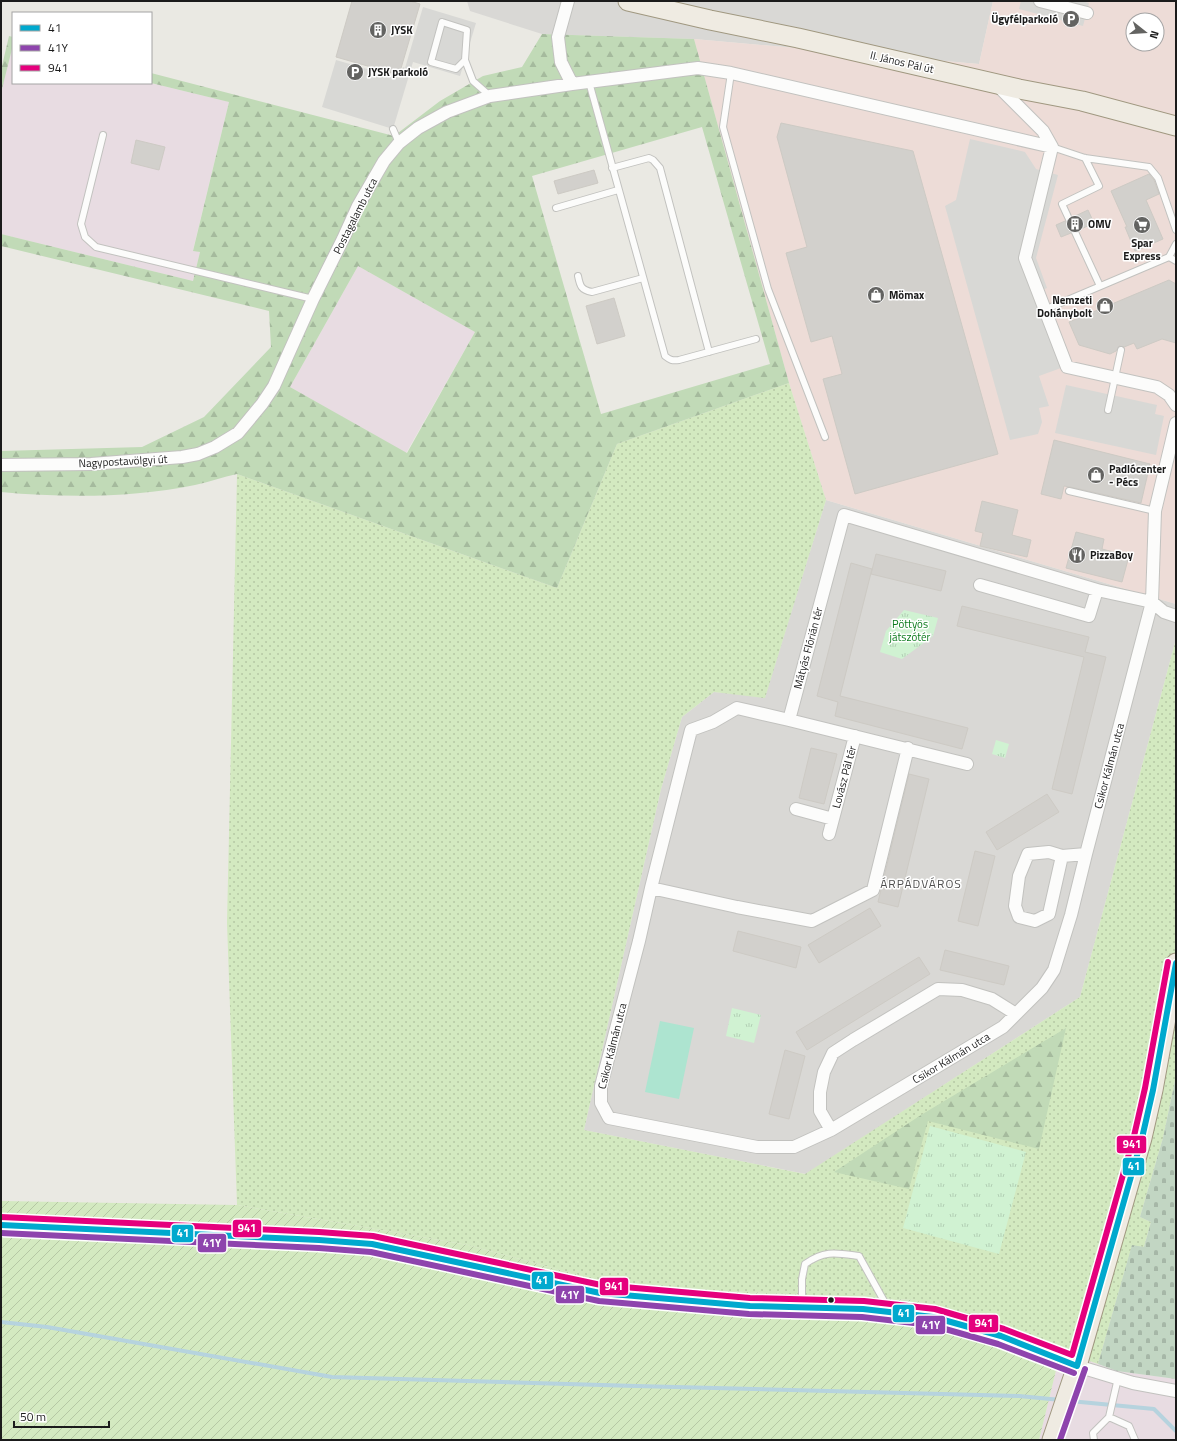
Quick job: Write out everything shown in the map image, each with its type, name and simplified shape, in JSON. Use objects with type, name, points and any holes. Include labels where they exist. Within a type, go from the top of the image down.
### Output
[{"type":"main road","name":"II. János Pál út","points":[[628,1],[798,38],[996,84],[1082,101],[1176,126]]},
{"type":"main road","points":[[1052,1440],[1062,1413],[1142,1138],[1153,1090],[1176,963]]},
{"type":"street","points":[[568,1],[558,37],[561,62],[572,84]]},
{"type":"street","points":[[1040,1],[1087,12]]},
{"type":"street","name":"Postagalamb utca","points":[[238,433],[262,404],[274,386],[358,206],[384,161],[399,143],[418,128],[447,112],[490,96],[698,68],[730,73],[1052,147]]},
{"type":"street","points":[[996,84],[1043,131],[1052,147],[1025,258],[1067,367],[1157,387],[1165,391],[1175,400]]},
{"type":"street","name":"Csikor Kálmán utca","points":[[651,888],[601,1086],[601,1103],[609,1118],[757,1147],[794,1147],[831,1130],[1003,1026],[1042,988],[1054,970],[1071,915],[1152,602],[1155,511],[1176,423]]},
{"type":"street","name":"Nagypostavölgyi út","points":[[1,465],[91,464],[182,458],[198,454],[215,447],[238,433]]},
{"type":"street","name":"Mátyás Flórián tér","points":[[789,720],[844,515],[1097,590]]},
{"type":"street","points":[[980,585],[1089,616],[1097,590],[1152,602],[1164,612],[1176,616]]},
{"type":"street","points":[[908,748],[872,890],[812,921],[737,907],[651,888],[691,730],[713,722],[737,708],[908,748],[967,764]]},
{"type":"street","name":"Lovász Pál tér","points":[[829,834],[855,736]]},
{"type":"street","name":"Lovász Pál tér","points":[[796,809],[833,819]]},
{"type":"street","points":[[1062,856],[1049,914],[1035,921],[1019,917],[1015,906],[1019,876],[1028,854],[1049,852],[1062,856],[1086,854]]},
{"type":"street","points":[[831,1130],[820,1111],[820,1092],[824,1072],[833,1054],[853,1040],[938,989],[962,990],[992,999],[1016,1014]]},
{"type":"street","points":[[1,1225],[372,1244],[600,1293],[750,1306],[863,1308],[933,1317],[1002,1336],[1076,1366],[1133,1383],[1176,1391]]},
{"type":"lane","points":[[465,60],[456,69],[431,62],[442,22],[467,30],[465,60],[473,81],[490,96]]},
{"type":"lane","points":[[730,73],[723,127],[768,289],[825,437]]},
{"type":"lane","points":[[589,82],[665,356],[673,361],[756,338]]},
{"type":"lane","points":[[393,129],[399,143]]},
{"type":"lane","points":[[103,135],[81,224],[85,237],[96,247],[314,299]]},
{"type":"lane","points":[[1052,147],[1085,158],[1149,168],[1158,178],[1176,230]]},
{"type":"lane","points":[[612,168],[649,158],[653,160],[660,168],[709,352]]},
{"type":"lane","points":[[1085,158],[1099,186],[1062,204],[1100,286]]},
{"type":"lane","points":[[556,208],[618,190]]},
{"type":"lane","points":[[1044,310],[1169,257],[1176,244]]},
{"type":"lane","points":[[1169,257],[1176,261]]},
{"type":"lane","points":[[578,276],[581,287],[584,290],[592,292],[643,278]]},
{"type":"lane","points":[[1108,410],[1121,350]]},
{"type":"lane","points":[[1069,491],[1155,511]]},
{"type":"lane","points":[[802,1307],[802,1279],[805,1264],[816,1256],[835,1253],[859,1256],[889,1312]]},
{"type":"lane","points":[[1094,1440],[1093,1433],[1109,1417],[1118,1378]]},
{"type":"lane","points":[[1109,1417],[1129,1426],[1135,1440]]},
{"type":"shaded area","points":[[467,1],[993,1],[979,64],[694,39],[542,34],[470,11]]},
{"type":"shaded area","points":[[993,1],[1176,1],[1176,604],[826,500],[789,383],[694,39],[979,64]]},
{"type":"shaded area","name":"Ügyfélparkoló","points":[[1021,1],[1082,1],[1089,3],[1083,26],[1019,9]]},
{"type":"shaded area","name":"JYSK parkoló","points":[[423,7],[476,23],[460,76],[413,62],[393,129],[322,107],[336,60],[399,78],[403,67],[405,68]]},
{"type":"shaded area","points":[[12,49],[12,84],[152,83],[229,102],[193,250],[200,252],[193,281],[1,234],[1,93]]},
{"type":"shaded area","points":[[970,139],[1025,152],[1036,169],[1058,175],[1036,258],[1047,288],[1032,294],[1061,368],[1039,376],[1049,406],[1039,408],[1042,422],[1038,434],[1010,440],[945,206],[956,200]]},
{"type":"shaded area","points":[[358,266],[475,332],[406,453],[290,387]]},
{"type":"shaded area","points":[[1066,385],[1157,405],[1155,414],[1164,416],[1156,455],[1055,433]]},
{"type":"shaded area","points":[[826,500],[1176,604],[1176,639],[1080,997],[806,1174],[584,1130],[661,789],[682,717],[714,692],[765,697]]},
{"type":"shaded area","points":[[1061,1350],[1117,1371],[1176,1379],[1176,1440],[1039,1440]]},
{"type":"green space","points":[[542,34],[694,39],[789,383],[617,444],[557,588],[237,474],[200,484],[123,495],[74,496],[1,492],[1,451],[142,447],[204,417],[271,347],[269,311],[1,246],[1,234],[193,281],[200,252],[193,251],[229,102],[152,83],[152,73],[394,136],[440,101],[483,76],[522,67]],"holes":[[[702,127],[770,364],[601,414],[532,176]],[[358,266],[475,332],[407,453],[290,387]]]},
{"type":"green space","points":[[9,36],[12,37],[12,49],[1,93],[1,70]]},
{"type":"green space","points":[[789,383],[826,500],[765,698],[714,692],[682,717],[661,789],[584,1130],[805,1174],[1080,997],[1176,639],[1176,1076],[1163,1138],[1140,1217],[1151,1222],[1144,1247],[1132,1246],[1098,1364],[915,1300],[619,1286],[468,1245],[237,1205],[227,923],[237,474],[557,588],[617,444]]},
{"type":"green space","name":"Pöttyös játszótér","points":[[904,610],[938,618],[933,636],[902,659],[880,652],[886,631]]},
{"type":"green space","points":[[996,740],[1009,744],[1005,758],[992,754]]},
{"type":"green space","points":[[732,1008],[761,1015],[754,1043],[726,1036]]},
{"type":"green space","points":[[660,1021],[694,1028],[679,1099],[645,1092]]},
{"type":"green space","points":[[1066,1028],[1039,1149],[928,1121],[909,1189],[834,1172],[921,1115]]},
{"type":"green space","points":[[1176,1076],[1176,1379],[1117,1371],[1098,1364],[1132,1245],[1144,1247],[1151,1222],[1140,1217],[1163,1138]]},
{"type":"green space","points":[[930,1126],[1026,1152],[999,1254],[903,1228]]},
{"type":"green space","points":[[1,1201],[237,1205],[468,1245],[619,1286],[915,1300],[1061,1350],[1039,1440],[1,1440]]},
{"type":"building","name":"JYSK","points":[[352,1],[410,1],[420,4],[399,75],[336,57]]},
{"type":"building","name":"Mömax","points":[[781,123],[913,151],[998,454],[855,494],[823,379],[842,374],[832,336],[811,342],[786,253],[807,247],[777,137]]},
{"type":"building","points":[[136,140],[165,147],[159,170],[131,163]]},
{"type":"building","points":[[594,170],[598,183],[558,194],[554,181]]},
{"type":"building","points":[[1149,174],[1154,180],[1159,194],[1146,200],[1163,239],[1135,251],[1125,227],[1127,227],[1111,191]]},
{"type":"building","points":[[1088,210],[1094,223],[1079,230],[1073,217]]},
{"type":"building","points":[[1065,221],[1071,233],[1061,237],[1056,225]]},
{"type":"building","points":[[1169,280],[1176,284],[1176,343],[1162,339],[1137,349],[1134,343],[1124,347],[1119,346],[1116,351],[1110,354],[1079,345],[1069,322]]},
{"type":"building","points":[[614,298],[625,336],[597,344],[586,306]]},
{"type":"building","name":"Padlócenter - Pécs","points":[[1054,440],[1150,464],[1141,503],[1064,486],[1061,499],[1041,494]]},
{"type":"building","points":[[982,501],[1018,510],[1012,535],[1031,540],[1027,557],[980,546],[983,533],[975,531]]},
{"type":"building","points":[[1076,532],[1104,539],[1102,549],[1129,556],[1122,582],[1066,568]]},
{"type":"building","points":[[876,554],[946,571],[941,591],[871,574]]},
{"type":"building","points":[[851,563],[872,569],[840,696],[968,728],[962,749],[835,716],[838,702],[817,696]]},
{"type":"building","points":[[962,606],[1089,637],[1085,652],[1106,657],[1072,794],[1052,789],[1084,657],[957,626]]},
{"type":"building","points":[[811,748],[837,754],[824,804],[799,798]]},
{"type":"building","points":[[909,774],[929,779],[898,907],[878,902]]},
{"type":"building","points":[[1047,794],[1059,812],[997,850],[986,832]]},
{"type":"building","points":[[975,851],[995,856],[978,926],[958,921]]},
{"type":"building","points":[[870,908],[881,926],[819,963],[808,945]]},
{"type":"building","points":[[738,931],[801,947],[796,968],[733,951]]},
{"type":"building","points":[[945,950],[1009,966],[1004,985],[940,970]]},
{"type":"building","points":[[919,957],[930,974],[807,1050],[796,1032]]},
{"type":"building","points":[[785,1050],[805,1056],[789,1119],[769,1114]]},
{"type":"waterway","points":[[1,1322],[47,1327],[332,1377],[1019,1396],[1061,1400]]},
{"type":"waterway","points":[[1070,1401],[1154,1409],[1176,1431]]},
{"type":"transit line","name":"941","points":[[1,1217],[319,1232],[373,1236],[601,1285],[750,1298],[864,1301],[935,1309],[1004,1329],[1072,1355],[1134,1136],[1145,1088],[1168,962]]},
{"type":"transit line","name":"41","points":[[1077,1366],[1142,1138],[1153,1090],[1176,963]]},
{"type":"transit line","name":"41","points":[[1,1225],[319,1240],[372,1244],[600,1293],[750,1306],[863,1309],[933,1317],[1001,1336],[1077,1366]]},
{"type":"transit line","name":"41Y","points":[[1,1233],[319,1248],[371,1252],[599,1301],[749,1314],[862,1317],[931,1325],[998,1344],[1074,1373]]},
{"type":"transit line","name":"41Y","points":[[1060,1440],[1085,1369]]},
{"type":"place","name":"Ügyfélparkoló","points":[[1071,19]]},
{"type":"place","name":"JYSK","points":[[378,30]]},
{"type":"place","name":"JYSK parkoló","points":[[355,72]]},
{"type":"place","name":"OMV","points":[[1075,224]]},
{"type":"place","name":"Spar Express","points":[[1142,225]]},
{"type":"place","name":"Mömax","points":[[876,295]]},
{"type":"place","name":"Nemzeti Dohánybolt","points":[[1105,306]]},
{"type":"place","name":"Padlócenter - Pécs","points":[[1096,475]]},
{"type":"place","name":"PizzaBoy","points":[[1077,555]]},
{"type":"district","name":"ÁRPÁDVÁROS","points":[[921,883]]}]
